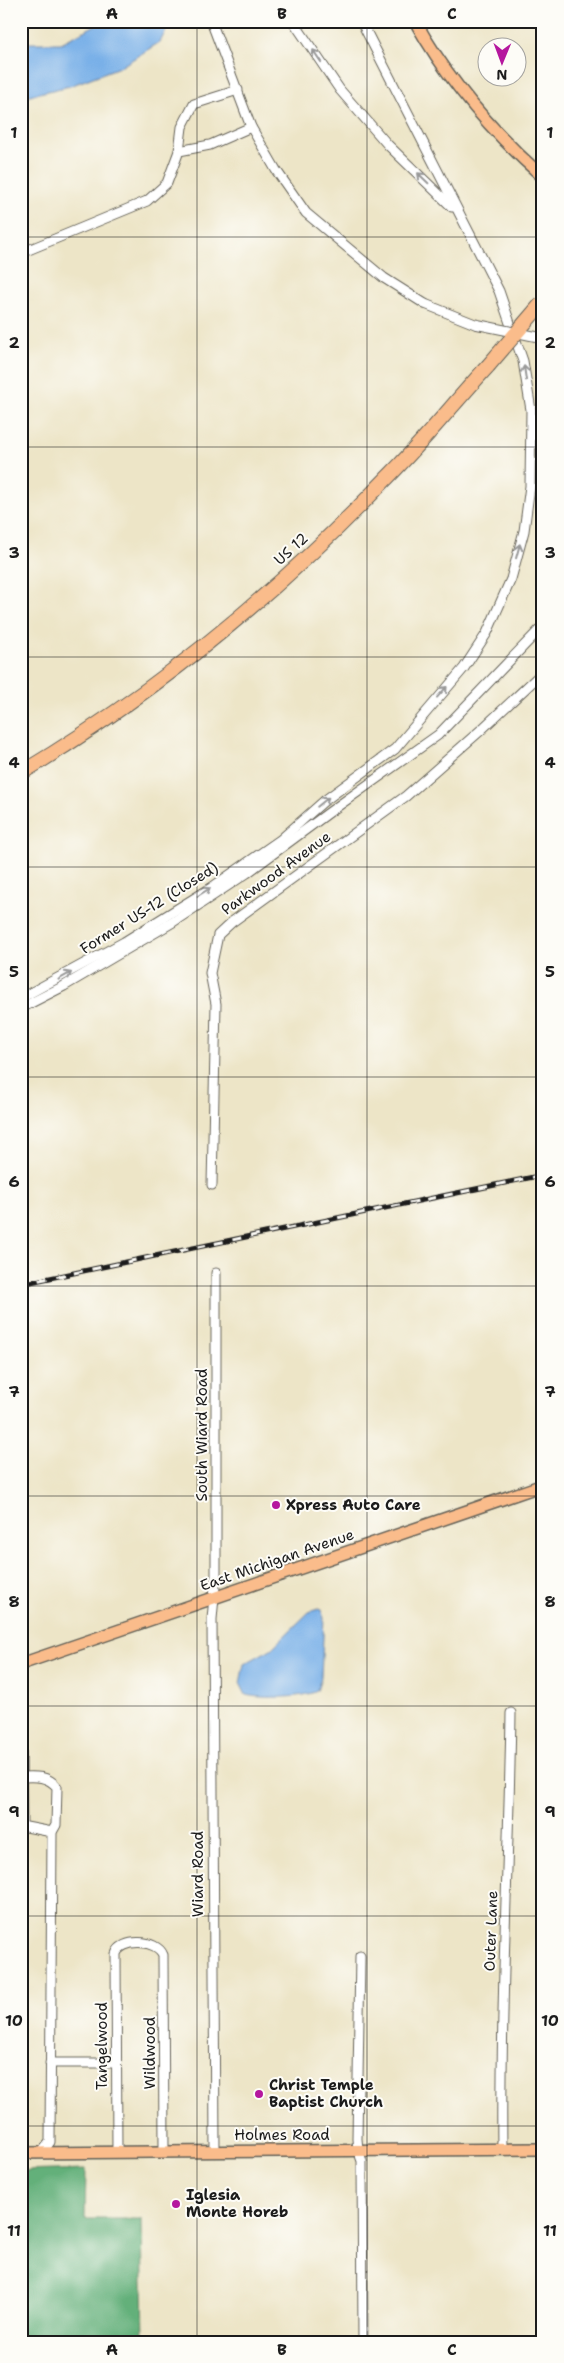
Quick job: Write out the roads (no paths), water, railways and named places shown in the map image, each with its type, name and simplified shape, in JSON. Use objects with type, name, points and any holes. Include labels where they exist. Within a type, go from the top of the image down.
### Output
[{"type":"highway","name":"US 12","points":[[21,774],[131,700],[183,662],[252,606],[316,548],[387,479],[543,303]]},
{"type":"main road","points":[[415,21],[438,60],[470,104],[502,140],[543,177]]},
{"type":"main road","name":"East Michigan Avenue","points":[[21,1664],[543,1485]]},
{"type":"main road","name":"Holmes Road","points":[[21,2153],[215,2150],[543,2149]]},
{"type":"street","points":[[211,21],[251,127],[276,170],[306,213],[377,272],[425,304],[475,324],[543,338]]},
{"type":"street","points":[[293,21],[340,90],[388,145],[458,212]]},
{"type":"street","name":"Former US-12 (Closed)","points":[[21,998],[124,942],[211,888],[287,834],[324,801],[395,749],[464,668],[487,632],[510,579],[524,532],[530,486],[531,410],[523,361],[499,292],[361,21]]},
{"type":"street","points":[[21,253],[147,201],[167,182],[179,151],[182,126],[194,104],[238,90]]},
{"type":"street","points":[[179,151],[210,145],[251,127]]},
{"type":"street","points":[[21,1008],[64,986],[182,917],[248,874],[331,811],[438,735],[543,626]]},
{"type":"street","name":"Parkwood Avenue","points":[[212,1185],[216,1004],[210,973],[218,935],[232,922],[406,796],[543,672]]},
{"type":"street","name":"South Wiard Road","points":[[213,1598],[216,1575],[216,1273]]},
{"type":"street","name":"Wiard Road","points":[[213,1598],[215,2150]]},
{"type":"street","name":"Outer Lane","points":[[502,2149],[504,1934],[509,1838],[511,1713]]},
{"type":"street","points":[[21,1732],[22,1826],[52,1832]]},
{"type":"street","points":[[22,1777],[43,1777],[51,1780],[57,1787],[56,1825],[52,1832],[50,2142],[42,2152]]},
{"type":"street","name":"Tangelwood","points":[[117,2152],[116,1954],[118,1948],[123,1944],[154,1944],[160,1948],[163,1955]]},
{"type":"street","name":"Wildwood","points":[[163,1955],[164,2151]]},
{"type":"street","points":[[360,1956],[358,2150],[362,2161],[363,2342]]},
{"type":"street","points":[[50,2063],[116,2063]]},
{"type":"water","points":[[103,21],[171,21],[160,42],[122,66],[70,86],[21,97],[21,43],[61,43]]},
{"type":"water","points":[[321,1610],[324,1618],[321,1677],[317,1691],[303,1695],[282,1697],[246,1695],[240,1683],[244,1664],[271,1649],[309,1612]]},
{"type":"railway","points":[[21,1284],[543,1175]]},
{"type":"railway","points":[[21,1262],[26,1262]]},
{"type":"place","name":"Xpress Auto Care","points":[[276,1505]]},
{"type":"place","name":"Christ Temple Baptist Church","points":[[259,2094]]},
{"type":"place","name":"Iglesia Monte Horeb","points":[[176,2204]]}]
